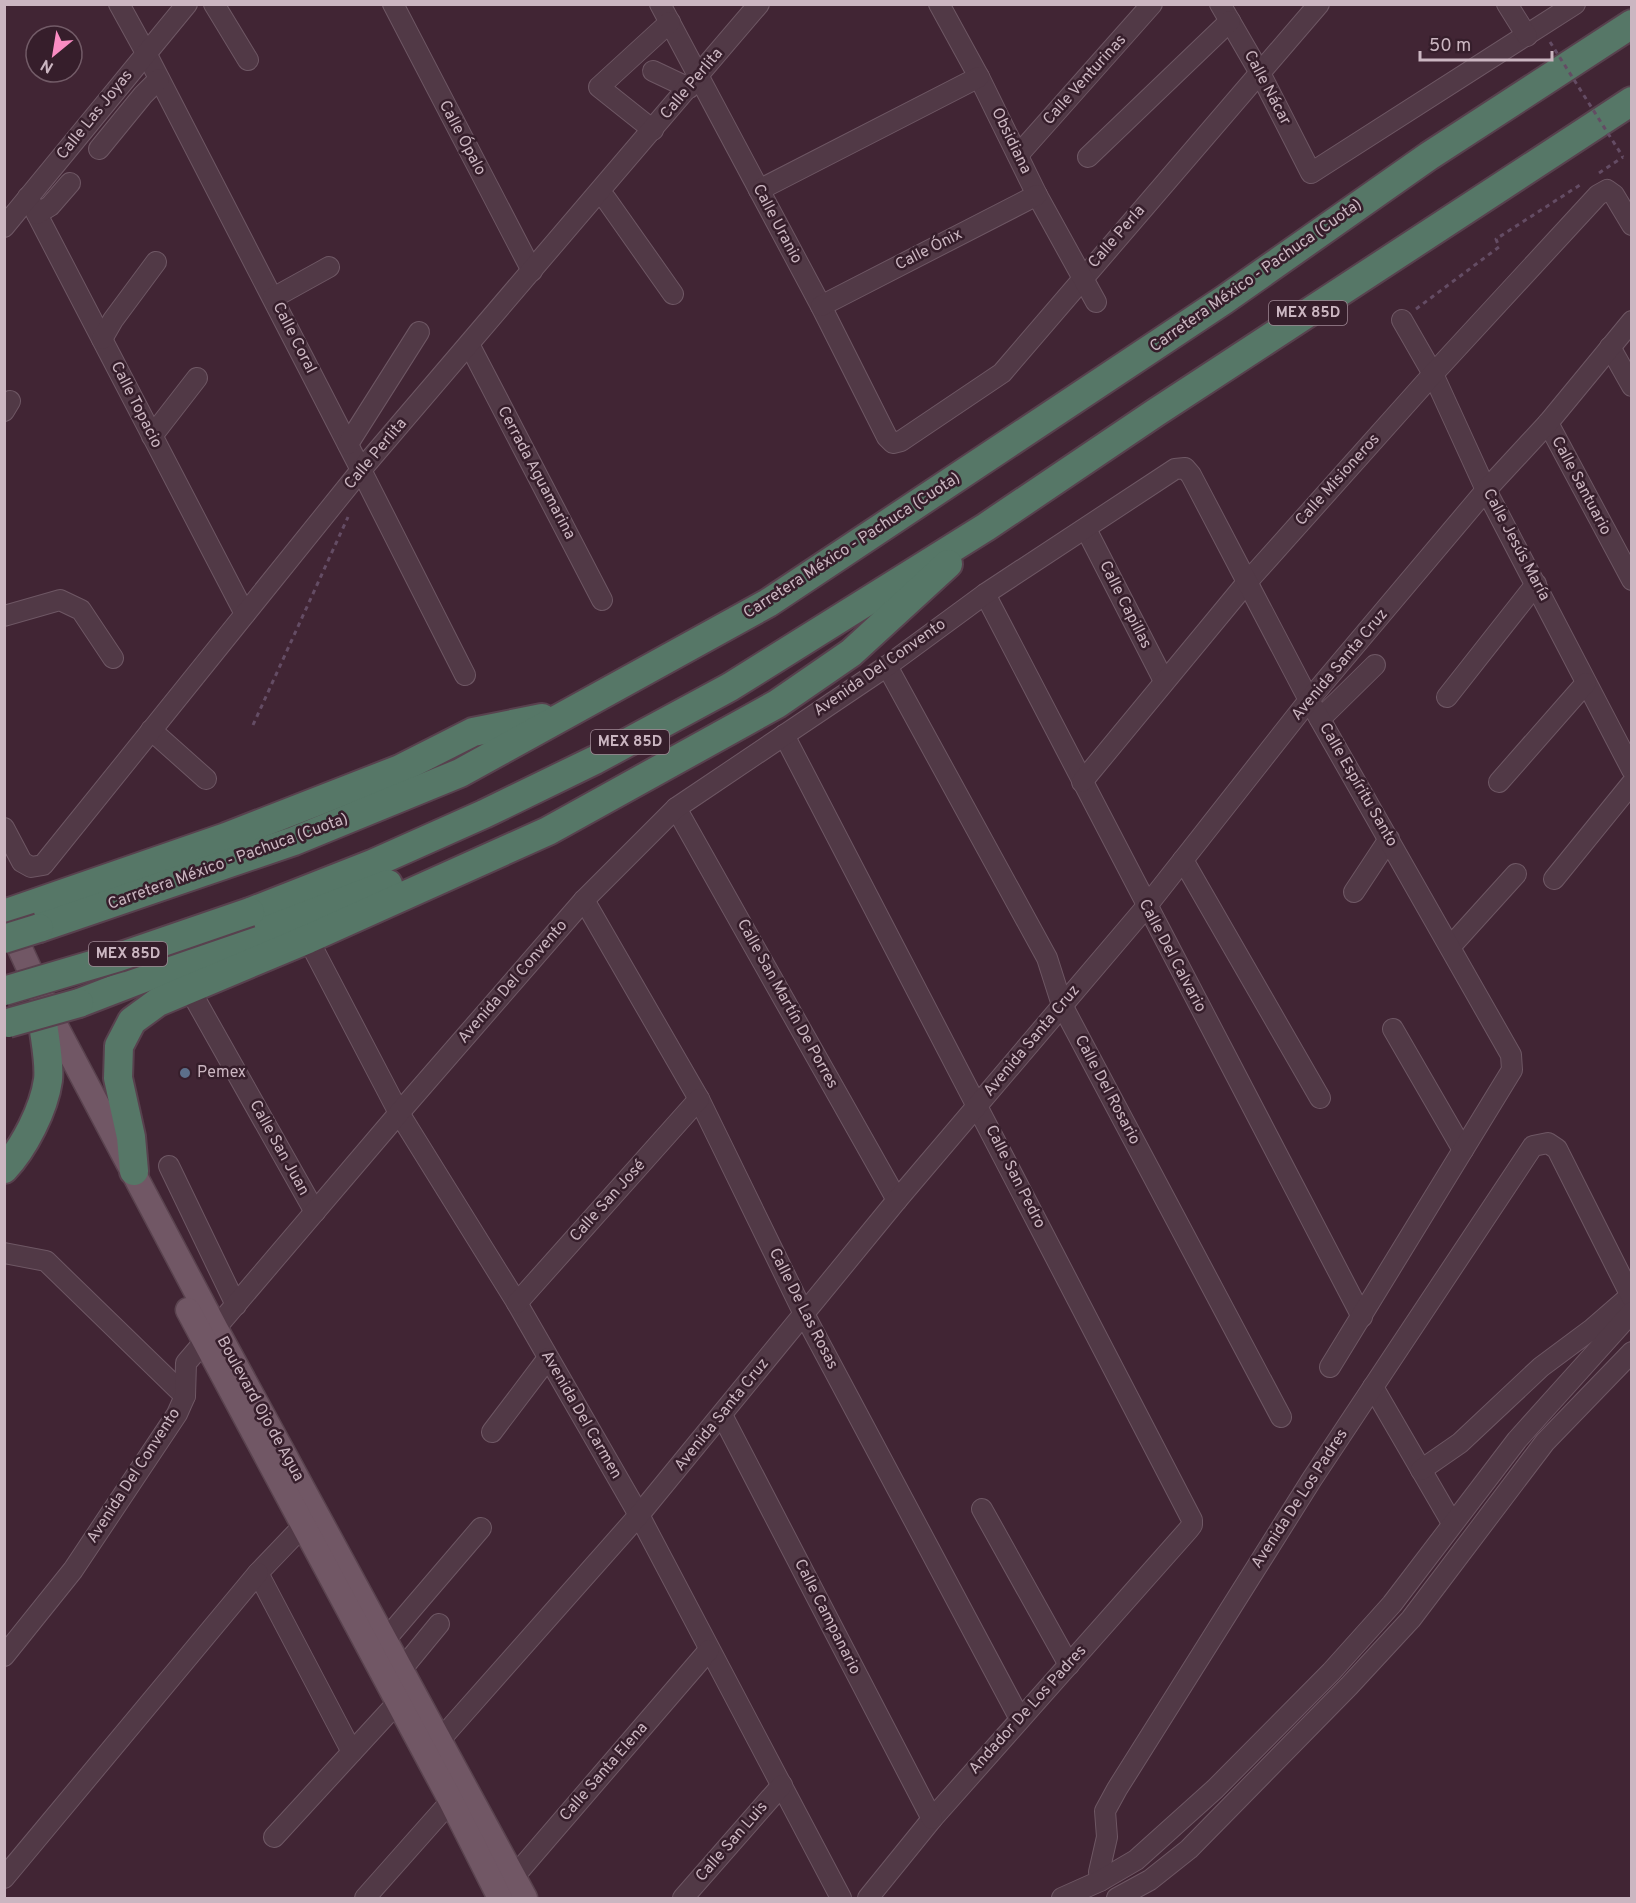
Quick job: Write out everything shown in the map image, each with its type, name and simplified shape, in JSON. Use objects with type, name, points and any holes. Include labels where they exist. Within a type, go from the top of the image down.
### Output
[{"type":"highway","name":"Carretera México - Pachuca (Cuota)","points":[[4,939],[35,917],[294,841],[460,773],[768,603],[1224,300],[1429,156],[1632,24]]},
{"type":"highway","name":"MEX 85D","points":[[4,991],[119,957],[250,912],[372,864],[474,819],[647,733],[730,687],[986,527],[1155,413],[1632,101]]},
{"type":"highway","points":[[134,1171],[130,1137],[118,1078],[119,1046],[132,1021],[158,1002],[308,939],[548,831],[777,704],[851,653],[916,596],[986,527]]},
{"type":"highway","points":[[6,1024],[79,1002],[486,846],[548,831]]},
{"type":"highway","points":[[4,915],[35,917]]},
{"type":"highway","points":[[4,1169],[18,1155],[37,1117],[48,1080],[44,1023]]},
{"type":"main road","name":"Boulevard Ojo de Agua","points":[[4,915],[52,1019],[134,1171],[303,1526],[398,1702],[433,1747]]},
{"type":"main road","name":"Boulevard Ojo de Agua","points":[[4,946],[211,1336],[402,1669],[433,1747],[509,1892]]},
{"type":"street","name":"Calle Coral","points":[[119,4],[362,470],[465,675]]},
{"type":"street","name":"Calle Las Joyas","points":[[4,227],[32,205],[146,53],[187,4]]},
{"type":"street","points":[[214,4],[248,60]]},
{"type":"street","name":"Calle Ópalo","points":[[393,4],[532,271]]},
{"type":"street","name":"Calle Uranio","points":[[660,4],[670,22],[693,83],[759,190],[887,437],[893,443]]},
{"type":"street","name":"Calle Perlita","points":[[4,828],[22,862],[31,867],[43,865],[362,470],[759,4]]},
{"type":"street","name":"Obsidiana","points":[[939,4],[979,76],[1037,195],[1096,302]]},
{"type":"street","name":"Calle Venturinas","points":[[1018,155],[1152,4]]},
{"type":"street","name":"Calle Perla","points":[[893,443],[901,441],[1002,373],[1319,4]]},
{"type":"street","points":[[1507,4],[1527,36],[1575,4]]},
{"type":"street","points":[[1088,157],[1225,13]]},
{"type":"street","name":"Calle Nácar","points":[[1225,13],[1260,73],[1311,173],[1527,36]]},
{"type":"street","points":[[653,130],[599,87],[670,22]]},
{"type":"street","points":[[653,71],[693,83]]},
{"type":"street","points":[[759,190],[979,76]]},
{"type":"street","points":[[99,149],[159,79]]},
{"type":"street","points":[[32,205],[50,206],[70,183]]},
{"type":"street","points":[[1600,183],[1614,195],[1632,225]]},
{"type":"street","name":"Calle Misioneros","points":[[1082,782],[1248,581],[1433,374],[1599,195],[1600,183]]},
{"type":"street","points":[[599,193],[674,294]]},
{"type":"street","name":"Calle Ónix","points":[[821,306],[1037,195]]},
{"type":"street","name":"Calle Topacio","points":[[32,205],[245,614]]},
{"type":"street","points":[[102,339],[112,320],[156,262]]},
{"type":"street","points":[[273,298],[329,267]]},
{"type":"street","name":"Calle Jesús María","points":[[1402,320],[1433,374],[1486,490],[1632,770]]},
{"type":"street","name":"Avenida Santa Cruz","points":[[433,1747],[639,1515],[897,1200],[1146,907],[1309,699],[1486,490],[1548,423],[1632,321]]},
{"type":"street","points":[[348,444],[418,332]]},
{"type":"street","name":"Cerrada Aguamarina","points":[[470,346],[602,600]]},
{"type":"street","points":[[1610,347],[1632,386]]},
{"type":"street","points":[[152,436],[197,378]]},
{"type":"street","name":"Calle Santuario","points":[[1548,423],[1632,580]]},
{"type":"street","name":"Calle Espíritu Santo","points":[[1185,468],[1248,581],[1320,719],[1511,1055],[1512,1070],[1463,1150]]},
{"type":"street","name":"Avenida Del Convento","points":[[5,1654],[73,1570],[177,1414],[185,1396],[186,1363],[584,900],[676,808],[887,666],[985,594],[1175,469],[1185,468]]},
{"type":"street","name":"Calle Capillas","points":[[1086,529],[1164,681]]},
{"type":"street","points":[[1447,697],[1536,584]]},
{"type":"street","name":"Calle Del Calvario","points":[[985,594],[1146,907],[1362,1317]]},
{"type":"street","points":[[4,616],[60,600],[81,610],[113,658]]},
{"type":"street","points":[[1320,719],[1375,665]]},
{"type":"street","name":"Calle Del Rosario","points":[[887,666],[1047,958],[1062,1005],[1281,1417]]},
{"type":"street","points":[[1499,782],[1586,683]]},
{"type":"street","points":[[151,730],[206,779]]},
{"type":"street","name":"Calle San Pedro","points":[[784,735],[1187,1509],[1192,1525]]},
{"type":"street","points":[[1554,879],[1632,783]]},
{"type":"street","name":"Calle San Martín De Porres","points":[[676,808],[897,1200]]},
{"type":"street","points":[[1354,892],[1389,839]]},
{"type":"street","points":[[1183,860],[1320,1098]]},
{"type":"street","points":[[1450,947],[1516,874]]},
{"type":"street","name":"Calle De Las Rosas","points":[[584,900],[699,1100],[804,1314],[1020,1719]]},
{"type":"street","name":"Avenida Del Carmen","points":[[308,939],[399,1113],[517,1303],[639,1515],[841,1899]]},
{"type":"street","name":"Calle San Juan","points":[[190,990],[315,1212]]},
{"type":"street","points":[[1330,1366],[1463,1150],[1393,1029]]},
{"type":"street","name":"Calle San José","points":[[517,1303],[699,1100]]},
{"type":"street","name":"Avenida De Los Padres","points":[[1100,1881],[1099,1872],[1107,1837],[1105,1811],[1117,1789],[1312,1479],[1533,1146],[1548,1143],[1557,1149],[1631,1302]]},
{"type":"street","points":[[169,1166],[236,1305]]},
{"type":"street","points":[[4,1253],[46,1261],[185,1396]]},
{"type":"street","points":[[1421,1470],[1460,1443],[1540,1366],[1631,1302]]},
{"type":"street","points":[[1062,1899],[1136,1860],[1215,1789],[1322,1680],[1392,1604],[1517,1440],[1631,1302]]},
{"type":"street","points":[[1117,1899],[1150,1880],[1189,1849],[1349,1686],[1411,1618],[1545,1442],[1632,1352]]},
{"type":"street","points":[[492,1432],[548,1358]]},
{"type":"street","points":[[1373,1387],[1452,1523]]},
{"type":"street","name":"Calle Campanario","points":[[722,1415],[932,1819]]},
{"type":"street","points":[[981,1509],[1068,1665]]},
{"type":"street","name":"Andador De Los Padres","points":[[868,1899],[932,1819],[1192,1525]]},
{"type":"street","points":[[4,1878],[258,1573],[303,1526]]},
{"type":"street","points":[[386,1640],[481,1528]]},
{"type":"street","points":[[258,1573],[352,1752]]},
{"type":"street","points":[[402,1669],[439,1624]]},
{"type":"street","name":"Calle Santa Elena","points":[[509,1892],[709,1650]]},
{"type":"street","points":[[274,1837],[398,1702]]},
{"type":"street","name":"Calle San Luis","points":[[683,1899],[782,1785]]},
{"type":"street","points":[[365,1899],[458,1793]]},
{"type":"path","points":[[1550,42],[1623,157],[1600,183]]},
{"type":"path","points":[[1402,320],[1498,247],[1496,239],[1584,182]]},
{"type":"path","points":[[253,724],[350,513]]},
{"type":"place","name":"Pemex","points":[[185,1073]]}]
